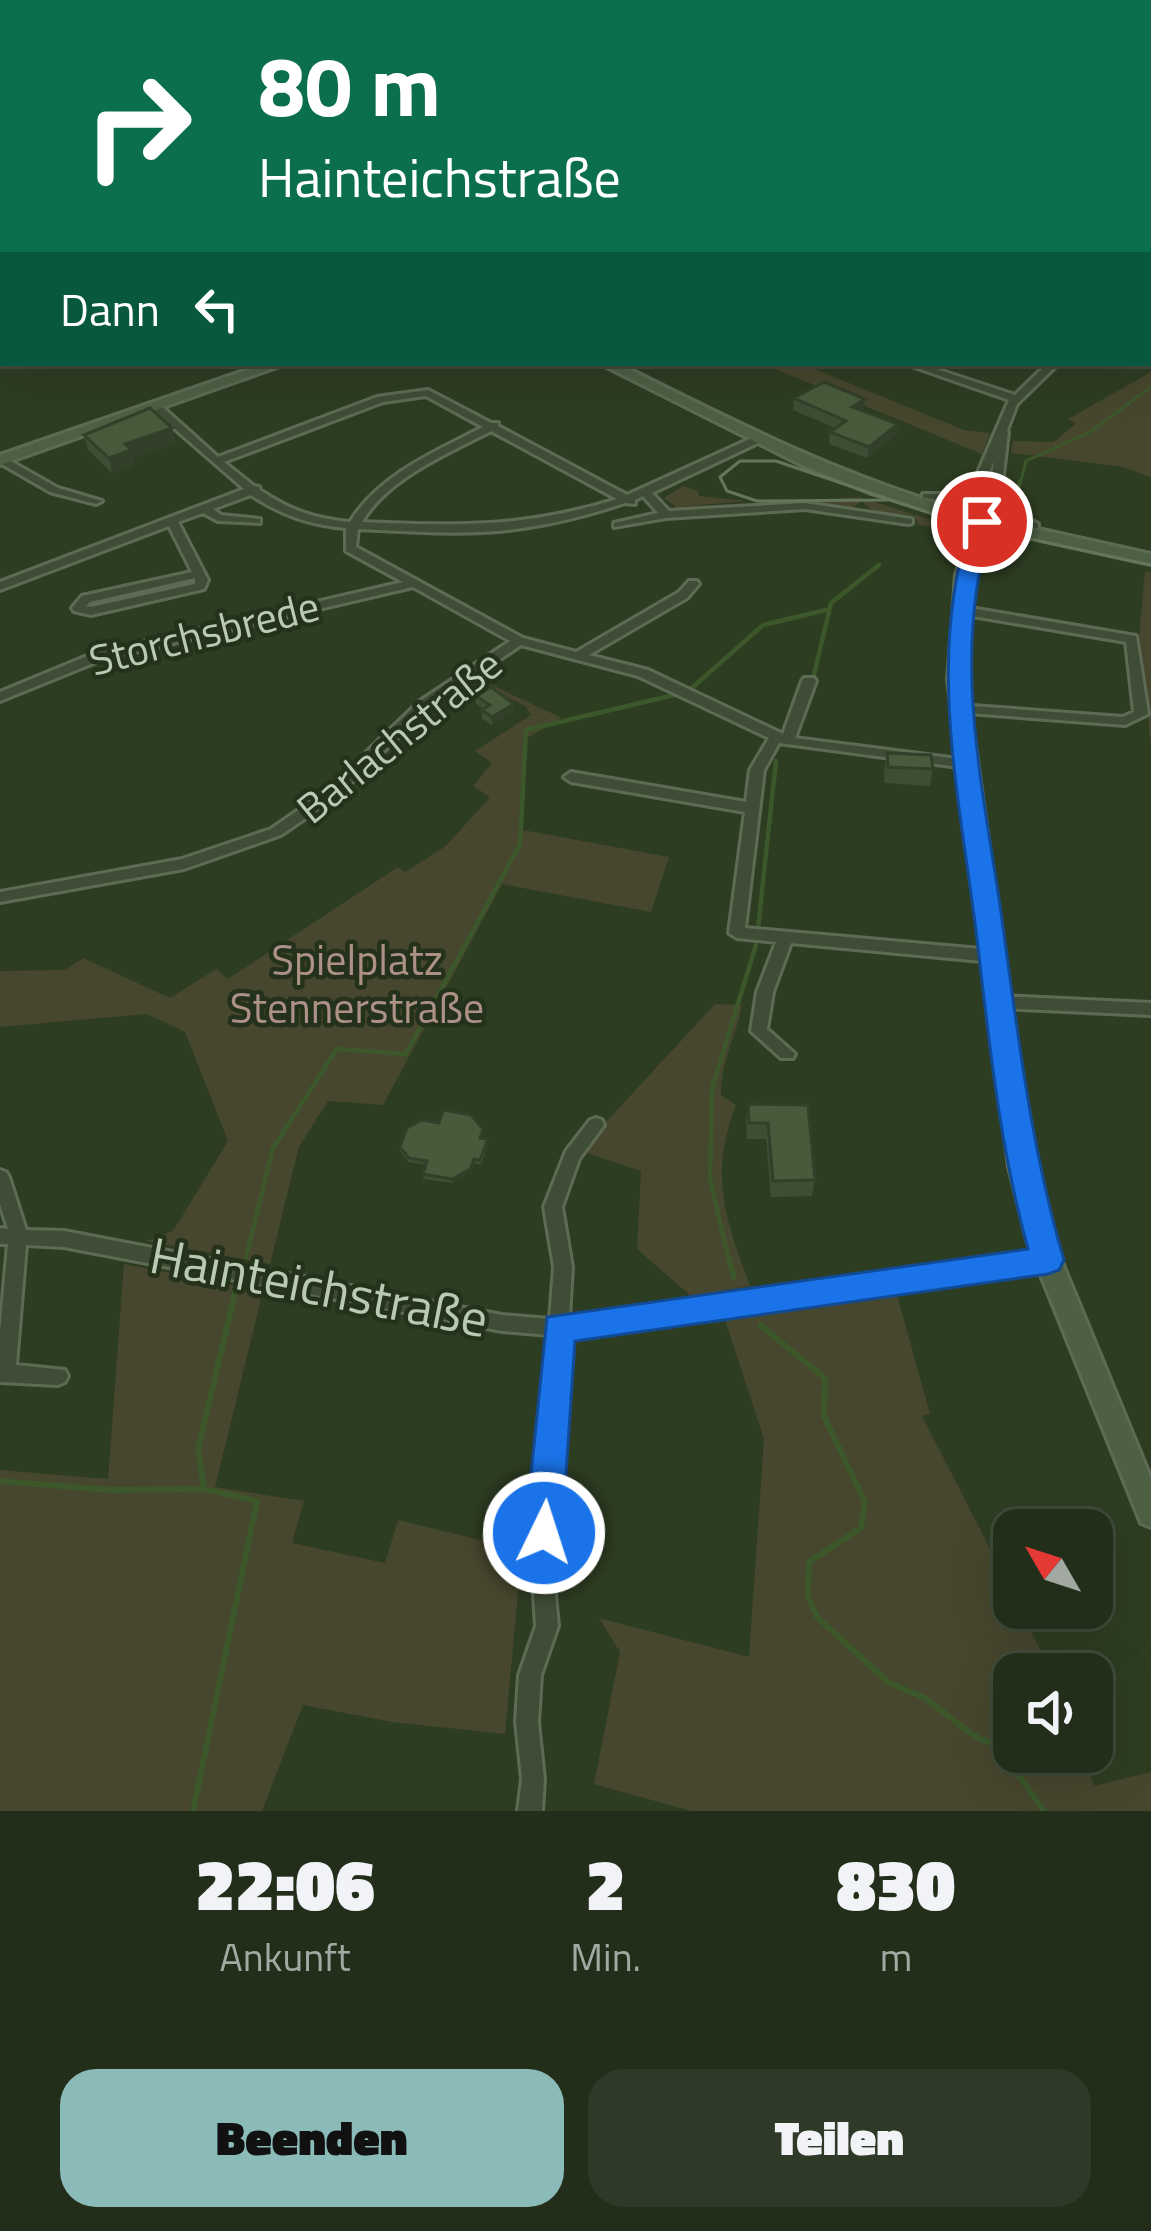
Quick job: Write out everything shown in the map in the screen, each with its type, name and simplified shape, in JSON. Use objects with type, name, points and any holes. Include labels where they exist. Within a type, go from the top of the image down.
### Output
[{"type":"main road","points":[[0,459],[272,366]]},
{"type":"main road","points":[[612,366],[763,436],[975,516],[1151,555]]},
{"type":"main road","points":[[633,366],[842,476],[975,516],[1151,555]]},
{"type":"main road","points":[[975,516],[960,554],[964,575],[959,610],[959,709],[1024,1182],[1048,1260],[1151,1513]]},
{"type":"street","points":[[917,366],[1015,398]]},
{"type":"street","points":[[975,516],[979,486],[1015,398],[1051,366]]},
{"type":"street","points":[[219,460],[405,393],[438,396],[632,502]]},
{"type":"street","points":[[155,406],[255,489],[301,517],[353,525],[483,530],[560,521],[632,502],[763,436]]},
{"type":"street","points":[[494,424],[364,506],[353,525],[350,548],[519,641],[657,679],[781,739],[966,764]]},
{"type":"street","points":[[1003,429],[997,483],[1003,510],[1034,526]]},
{"type":"street","points":[[0,459],[54,490],[96,501]]},
{"type":"street","points":[[975,516],[997,483]]},
{"type":"street","points":[[927,496],[947,498],[979,486]]},
{"type":"street","points":[[0,586],[255,489]]},
{"type":"street","points":[[648,495],[666,515]]},
{"type":"street","points":[[618,525],[666,515],[796,506],[860,508],[908,521]]},
{"type":"street","points":[[204,508],[218,518],[256,520]]},
{"type":"street","points":[[172,520],[198,574],[202,584],[91,611],[78,608],[86,599],[198,574]]},
{"type":"street","name":"Storchsbrede","points":[[0,697],[98,657],[412,584]]},
{"type":"street","points":[[576,656],[682,595],[693,584]]},
{"type":"street","points":[[959,610],[1132,639],[1141,714],[1125,721],[959,709]]},
{"type":"street","name":"Barlachstraße","points":[[0,897],[184,864],[276,832],[331,794],[424,704],[519,641]]},
{"type":"street","points":[[809,681],[781,739],[760,760],[737,934],[992,956]]},
{"type":"street","points":[[571,778],[751,808]]},
{"type":"street","points":[[785,939],[765,992],[759,1031],[787,1054]]},
{"type":"street","points":[[999,1002],[1151,1009]]},
{"type":"street","points":[[530,1811],[533,1779],[526,1722],[530,1675],[547,1627],[542,1563],[563,1267],[554,1208],[572,1156],[596,1125]]},
{"type":"street","points":[[0,1177],[9,1235],[3,1373],[58,1376]]},
{"type":"street","name":"Hainteichstraße","points":[[9,1235],[502,1323],[559,1328],[1048,1260]]},
{"type":"green space","points":[[767,366],[807,366],[964,430],[990,433],[982,454]]},
{"type":"green space","points":[[1151,372],[1151,478],[1124,467],[1011,453],[1013,441],[1054,442],[1076,423],[1068,419]]},
{"type":"green space","points":[[683,486],[698,491],[699,496],[746,501],[678,507],[859,497],[954,527],[954,531],[919,525],[914,515],[875,513],[862,501],[853,508],[808,503],[681,511],[664,498]]},
{"type":"green space","points":[[1145,571],[1151,572],[1151,746],[1139,637]]},
{"type":"green space","name":"Spielplatz Stennerstraße","points":[[479,679],[562,718],[527,738],[523,830],[669,857],[651,912],[502,884],[383,1105],[328,1101],[299,1147],[270,1264],[146,1241],[173,1231],[228,1141],[185,1032],[147,1014],[0,1027],[0,971],[65,970],[83,958],[170,998],[216,969],[228,979],[398,867],[405,872],[446,846],[490,797],[473,786],[492,763],[475,751],[531,715],[525,706],[475,682]]},
{"type":"green space","points":[[715,1004],[742,1005],[721,1084],[721,1095],[736,1105],[722,1175],[727,1217],[750,1286],[691,1296],[637,1249],[641,1171],[587,1153],[605,1123]]},
{"type":"green space","points":[[124,1264],[263,1291],[215,1487],[304,1501],[292,1543],[385,1563],[398,1520],[522,1550],[505,1734],[392,1722],[303,1705],[262,1811],[0,1811],[0,1470],[108,1479]]},
{"type":"green space","points":[[897,1295],[930,1414],[922,1416],[993,1554],[993,1629],[1030,1629],[1042,1653],[993,1653],[993,1773],[1089,1773],[1094,1786],[1151,1772],[1151,1811],[691,1811],[594,1784],[620,1652],[599,1618],[749,1657],[764,1439],[724,1317]]},
{"type":"building","points":[[824,382],[865,399],[852,407],[898,424],[869,447],[830,432],[846,421],[794,398]]},
{"type":"building","points":[[150,408],[172,428],[125,444],[131,450],[109,458],[84,435]]},
{"type":"building","points":[[491,687],[514,704],[492,717],[482,710],[490,705],[476,696]]},
{"type":"building","points":[[887,753],[931,755],[933,769],[888,767]]},
{"type":"building","points":[[748,1104],[808,1105],[815,1180],[773,1181],[768,1123],[749,1123]]},
{"type":"building","points":[[443,1110],[471,1115],[483,1129],[480,1138],[488,1139],[480,1160],[474,1159],[470,1169],[452,1179],[423,1174],[427,1161],[409,1158],[400,1147],[407,1128],[422,1120],[439,1123]]},
{"type":"waterway","points":[[1020,484],[1026,461],[1090,432],[1151,387]]},
{"type":"waterway","points":[[1015,500],[1020,481]]},
{"type":"waterway","points":[[813,679],[831,603],[879,565]]},
{"type":"waterway","points":[[692,688],[763,625],[826,610]]},
{"type":"waterway","points":[[246,1257],[273,1148],[337,1049],[406,1054],[520,844],[526,730],[674,695]]},
{"type":"waterway","points":[[758,928],[776,761]]},
{"type":"waterway","points":[[729,1261],[710,1179],[712,1088],[756,945]]},
{"type":"waterway","points":[[729,1258],[734,1277]]},
{"type":"waterway","points":[[204,1489],[198,1449],[236,1289]]},
{"type":"waterway","points":[[760,1325],[825,1378],[824,1416],[865,1502],[861,1528],[809,1562],[808,1597],[817,1617],[888,1682],[925,1698],[974,1736],[999,1747],[1044,1811]]},
{"type":"waterway","points":[[0,1481],[111,1490],[204,1489]]},
{"type":"waterway","points":[[193,1811],[257,1501],[204,1489]]},
{"type":"tram line","points":[[888,500],[757,501],[727,491],[720,477],[740,461],[776,461],[965,525],[1151,565]]},
{"type":"route","points":[[544,1533],[559,1328],[1048,1260],[1021,1167],[957,680],[964,575],[982,522]]}]
